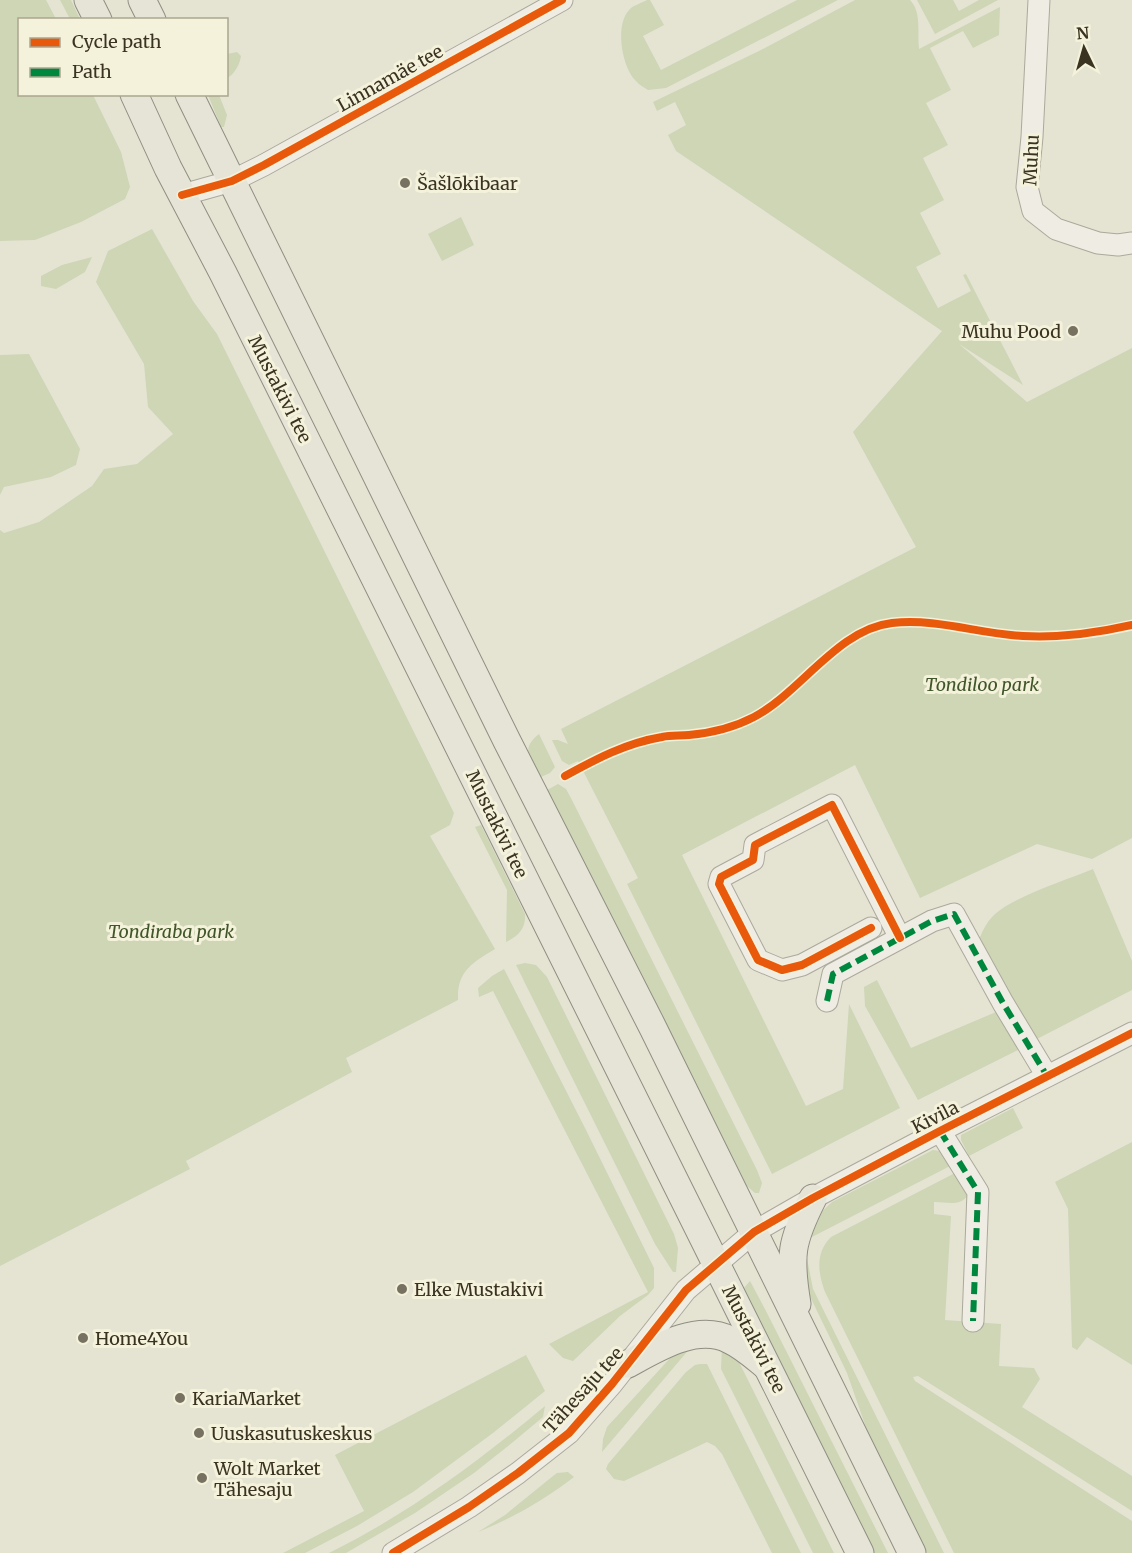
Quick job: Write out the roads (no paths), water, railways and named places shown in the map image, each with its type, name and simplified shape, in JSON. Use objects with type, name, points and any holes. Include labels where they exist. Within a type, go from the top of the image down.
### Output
[{"type":"main road","points":[[88,0],[97,18]]},
{"type":"main road","points":[[142,0],[151,18]]},
{"type":"main road","name":"Mustakivi tee","points":[[135,96],[182,195],[228,283],[860,1553]]},
{"type":"main road","points":[[190,96],[517,761],[912,1553]]},
{"type":"main road","points":[[801,1329],[792,1275],[793,1243],[800,1222],[813,1198]]},
{"type":"main road","points":[[628,1364],[665,1344],[687,1337],[708,1334],[729,1339],[768,1367]]},
{"type":"street","name":"Linnamäe tee","points":[[182,195],[232,181],[264,165],[562,0]]},
{"type":"street","name":"Muhu","points":[[1039,0],[1027,187],[1032,211],[1056,229],[1098,243],[1118,245],[1132,243]]},
{"type":"street","points":[[871,928],[802,965],[782,970],[759,960],[719,884],[721,877],[753,860],[755,845],[832,805],[900,938]]},
{"type":"street","points":[[827,1001],[833,974],[932,921],[954,914],[1003,1003],[1047,1076]]},
{"type":"street","name":"Kivila","points":[[754,1233],[813,1198],[1132,1033]]},
{"type":"street","points":[[940,1131],[978,1192],[973,1321]]},
{"type":"street","name":"Tähesaju tee","points":[[393,1553],[469,1507],[518,1473],[569,1433],[628,1364],[686,1290],[754,1233]]},
{"type":"place","name":"Šašlõkibaar","points":[[405,183]]},
{"type":"place","name":"Muhu Pood","points":[[1073,331]]},
{"type":"place","name":"Elke Mustakivi","points":[[402,1289]]},
{"type":"place","name":"Home4You","points":[[83,1338]]},
{"type":"place","name":"KariaMarket","points":[[180,1398]]},
{"type":"place","name":"Uuskasutuskeskus","points":[[199,1433]]},
{"type":"place","name":"Wolt Market Tähesaju","points":[[202,1478]]},
{"type":"park label","name":"Tondiloo park","points":[[982,684]]},
{"type":"park label","name":"Tondiraba park","points":[[171,931]]}]
